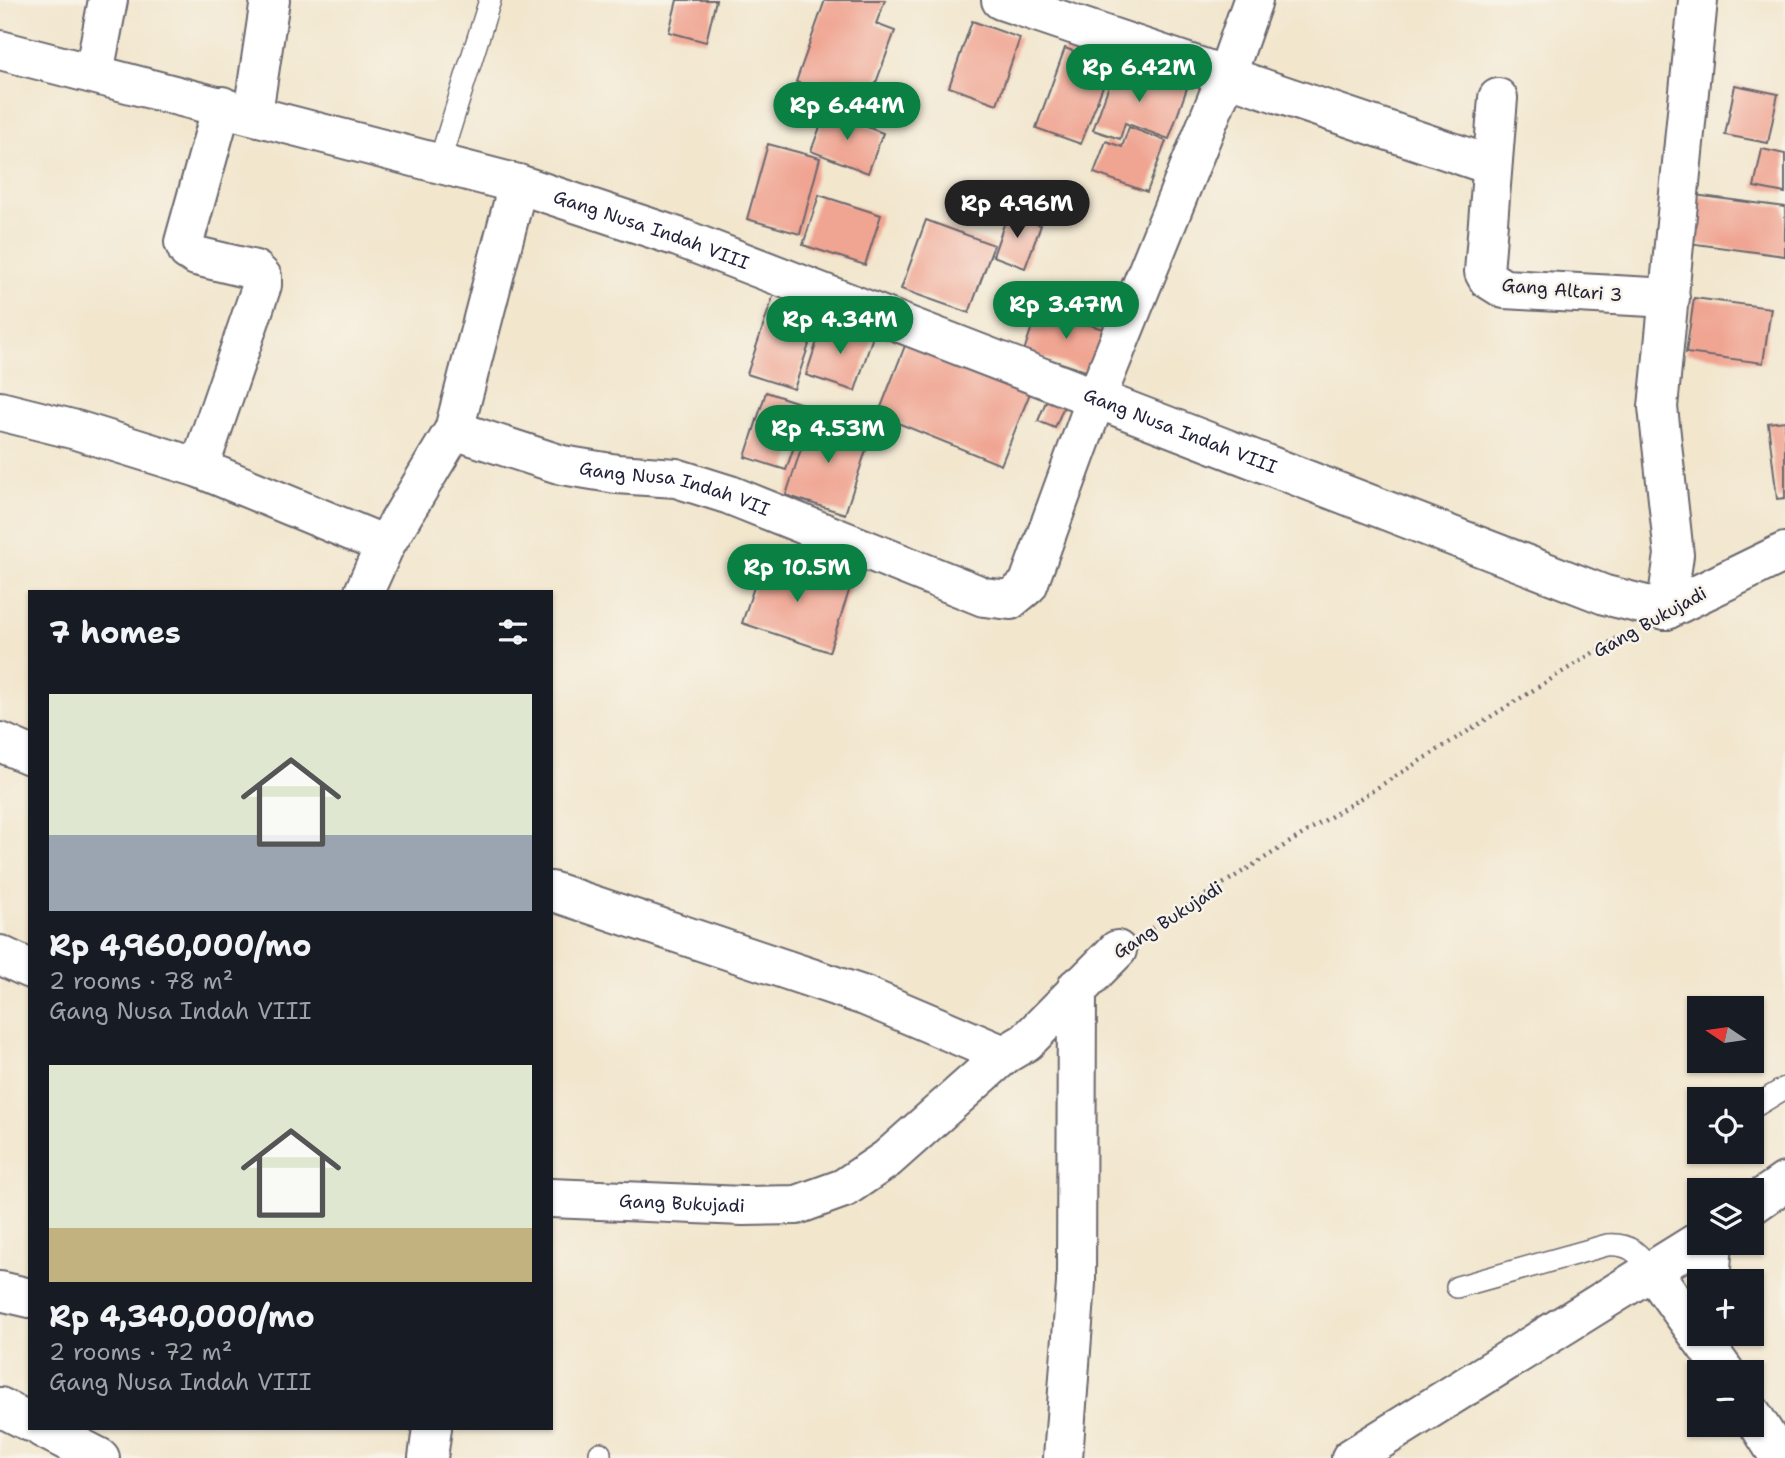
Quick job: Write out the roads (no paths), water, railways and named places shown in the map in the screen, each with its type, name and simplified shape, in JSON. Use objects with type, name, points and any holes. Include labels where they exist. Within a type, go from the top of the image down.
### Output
[{"type":"street","points":[[94,73],[108,0]]},
{"type":"street","points":[[200,468],[262,285],[262,277],[255,270],[196,256],[188,251],[184,242],[237,109],[270,0]]},
{"type":"street","points":[[1001,0],[1490,165]]},
{"type":"street","points":[[1097,396],[1226,78],[1253,0]]},
{"type":"street","points":[[1666,610],[1675,555],[1658,407],[1698,0]]},
{"type":"street","name":"Gang Nusa Indah VIII","points":[[0,50],[237,109],[518,184],[678,237],[1097,396],[1605,595],[1666,610]]},
{"type":"street","name":"Gang Altari 3","points":[[1498,98],[1490,165],[1484,272],[1495,285],[1504,289],[1670,298]]},
{"type":"street","points":[[365,590],[386,545],[454,429],[518,184]]},
{"type":"street","name":"Gang Nusa Indah VII","points":[[454,429],[562,465],[617,474],[676,478],[730,495],[984,597],[1010,600],[1028,585],[1097,396]]},
{"type":"street","points":[[0,411],[76,430],[200,468],[386,545]]},
{"type":"street","name":"Gang Bukujadi","points":[[1666,610],[1785,552]]},
{"type":"street","points":[[0,742],[28,754]]},
{"type":"street","points":[[553,892],[865,996],[1004,1055]]},
{"type":"street","name":"Gang Bukujadi","points":[[553,1198],[743,1206],[797,1205],[844,1188],[887,1159],[1004,1055],[1026,1042],[1077,987],[1117,950]]},
{"type":"street","points":[[1063,1458],[1076,1283],[1077,987]]},
{"type":"street","points":[[1764,1197],[1785,1182]]},
{"type":"street","points":[[1351,1458],[1687,1249]]},
{"type":"street","points":[[1653,1272],[1687,1315]]},
{"type":"street","points":[[0,1290],[28,1297]]},
{"type":"street","points":[[0,1407],[28,1421]]},
{"type":"street","points":[[46,1430],[100,1458]]},
{"type":"street","points":[[428,1458],[432,1430]]},
{"type":"street","points":[[1764,1433],[1780,1458]]},
{"type":"lane","points":[[439,163],[491,0]]},
{"type":"lane","points":[[1764,1101],[1785,1088]]},
{"type":"lane","points":[[1457,1287],[1614,1244],[1622,1244],[1636,1250],[1653,1272]]}]
